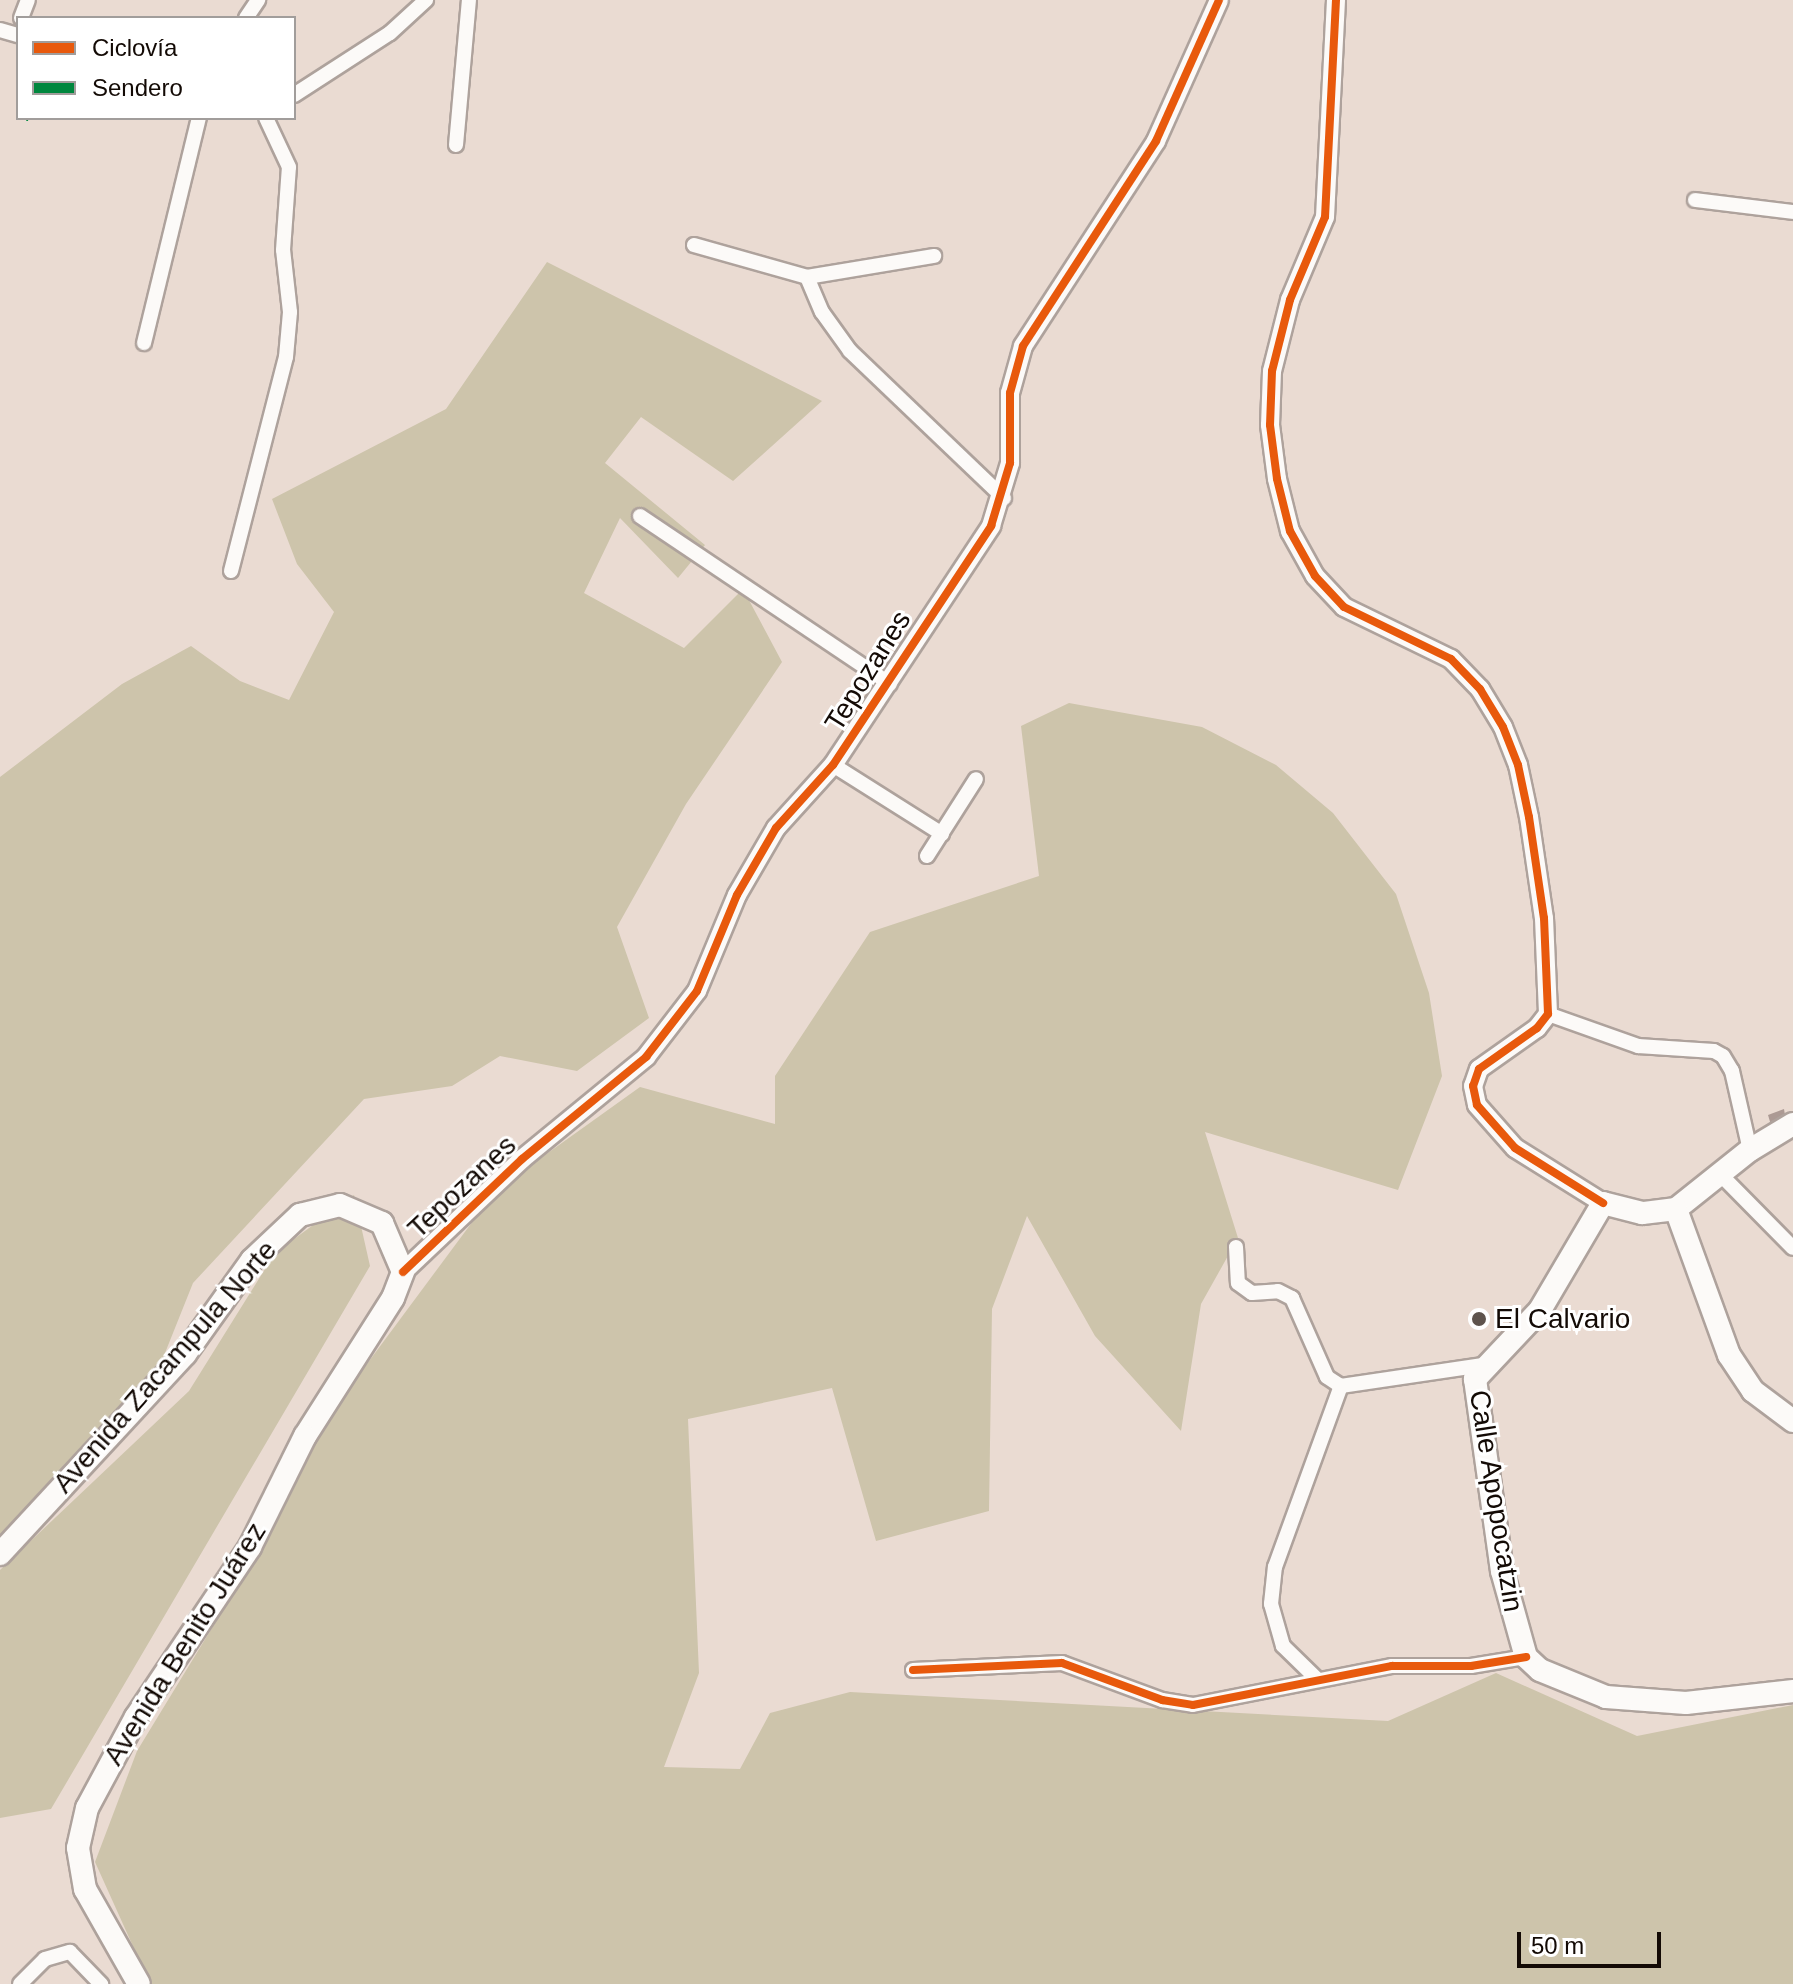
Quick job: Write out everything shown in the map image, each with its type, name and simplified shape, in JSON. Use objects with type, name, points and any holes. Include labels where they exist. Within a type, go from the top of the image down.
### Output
[{"type":"main road","points":[[1603,1203],[1642,1213],[1676,1209],[1750,1150],[1793,1124]]},
{"type":"main road","name":"Calle Apopocatzin","points":[[1526,1657],[1502,1571],[1475,1379],[1484,1365],[1540,1310],[1603,1203]]},
{"type":"main road","name":"Avenida Zacampula Norte","points":[[0,1554],[185,1354],[252,1260],[300,1215],[340,1205],[361,1211],[382,1223],[403,1272]]},
{"type":"main road","points":[[1676,1209],[1729,1355],[1753,1391],[1793,1421]]},
{"type":"main road","name":"Avenida Benito Juárez","points":[[139,1984],[85,1889],[78,1848],[87,1808],[136,1717],[250,1547],[305,1436],[379,1326],[403,1272]]},
{"type":"main road","points":[[1526,1657],[1561,1680],[1606,1697],[1686,1703],[1793,1691]]},
{"type":"street","points":[[296,94],[390,33],[426,0]]},
{"type":"street","points":[[456,145],[469,0]]},
{"type":"street","name":"Tepozanes","points":[[403,1272],[522,1159],[620,1080],[668,1034],[697,991],[737,895],[776,828],[833,765],[890,684],[1004,498],[1010,463],[1010,393],[1023,346],[1156,141],[1219,0]]},
{"type":"street","points":[[1336,0],[1325,217],[1290,300],[1272,371],[1270,425],[1277,479],[1290,531],[1315,576],[1344,607],[1451,659],[1480,689],[1503,727],[1518,765],[1529,817],[1544,918],[1548,1014],[1537,1028],[1479,1069],[1473,1086],[1477,1105],[1515,1148],[1603,1203]]},
{"type":"street","points":[[144,343],[199,120]]},
{"type":"street","points":[[231,571],[286,357],[290,312],[283,250],[289,167],[267,120]]},
{"type":"street","points":[[1695,200],[1793,212]]},
{"type":"street","points":[[694,245],[807,277],[934,256]]},
{"type":"street","points":[[807,277],[822,312],[850,351],[1004,498]]},
{"type":"street","points":[[640,516],[890,684]]},
{"type":"street","points":[[833,765],[942,834]]},
{"type":"street","points":[[927,856],[976,779]]},
{"type":"street","points":[[1548,1014],[1638,1046],[1714,1051],[1723,1056],[1732,1071],[1750,1150]]},
{"type":"street","points":[[1719,1173],[1793,1248]]},
{"type":"street","points":[[1236,1247],[1238,1283],[1252,1293],[1278,1291],[1292,1298],[1327,1377],[1341,1386],[1484,1365]]},
{"type":"street","points":[[1318,1680],[1283,1646],[1271,1604],[1275,1567],[1341,1386]]},
{"type":"street","points":[[913,1670],[1025,1660],[1062,1663],[1162,1700],[1193,1705],[1392,1666],[1471,1666],[1526,1657]]},
{"type":"street","points":[[20,1984],[45,1959],[70,1952],[101,1984]]},
{"type":"shaded area","points":[[547,262],[822,401],[733,481],[641,417],[605,463],[705,545],[678,578],[620,518],[584,593],[684,648],[743,589],[782,662],[686,804],[617,927],[649,1018],[577,1071],[500,1056],[452,1086],[364,1099],[193,1283],[137,1423],[0,1557],[0,777],[122,684],[191,646],[240,681],[289,700],[334,612],[297,564],[272,499],[446,409]]},
{"type":"shaded area","points":[[1069,703],[1202,727],[1276,765],[1333,813],[1396,894],[1429,993],[1442,1076],[1398,1190],[1205,1132],[1238,1238],[1201,1304],[1181,1431],[1095,1336],[1027,1216],[992,1309],[989,1511],[876,1541],[832,1388],[688,1419],[699,1673],[664,1767],[740,1769],[770,1713],[850,1692],[1388,1721],[1496,1673],[1637,1736],[1793,1705],[1793,1984],[150,1984],[95,1862],[137,1751],[229,1600],[306,1446],[496,1190],[640,1087],[775,1124],[775,1076],[870,932],[1039,876],[1021,726]]},
{"type":"shaded area","points":[[354,1195],[370,1266],[51,1809],[0,1818],[0,1570],[189,1391],[275,1253]]},
{"type":"building","points":[[1784,1109],[1787,1128],[1774,1135],[1768,1115]]},
{"type":"cycle path","points":[[403,1272],[522,1159],[646,1057],[697,991],[737,895],[776,828],[833,765],[991,526],[1010,463],[1010,393],[1023,346],[1156,141],[1219,0]]},
{"type":"cycle path","points":[[1336,0],[1325,217],[1290,300],[1272,371],[1270,425],[1277,479],[1290,531],[1315,576],[1344,607],[1451,659],[1480,689],[1503,727],[1518,765],[1529,817],[1544,918],[1548,1014],[1537,1028],[1479,1069],[1473,1086],[1477,1105],[1515,1148],[1603,1203]]},
{"type":"cycle path","points":[[913,1670],[1062,1663],[1162,1700],[1193,1705],[1392,1666],[1471,1666],[1526,1657]]},
{"type":"place","name":"El Calvario","points":[[1479,1319]]}]
